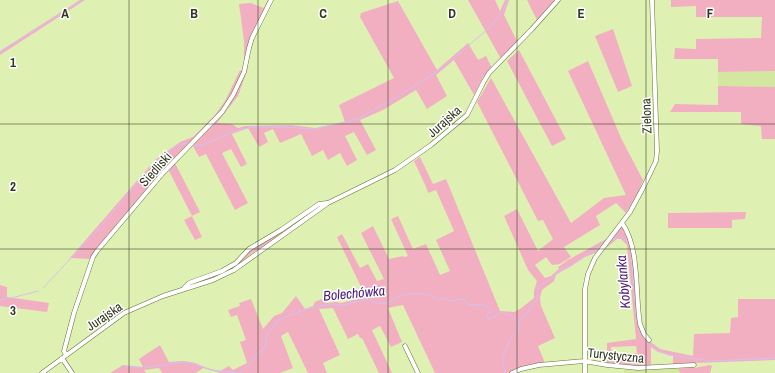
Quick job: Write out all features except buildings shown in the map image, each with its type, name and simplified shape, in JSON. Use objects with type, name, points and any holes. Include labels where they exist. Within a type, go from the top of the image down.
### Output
[{"type":"street","name":"Siedliski","points":[[66,355],[64,351],[72,320],[93,257],[164,173],[222,112],[233,95],[244,72],[248,48],[271,0]]},
{"type":"street","name":"Jurajska","points":[[42,373],[124,313],[163,296],[213,280],[234,270],[328,203],[401,166],[431,145],[461,121],[471,109],[489,73],[558,0]]},
{"type":"street","name":"Zielona","points":[[585,373],[585,293],[588,274],[595,258],[630,212],[652,170],[656,155],[652,0]]},
{"type":"street","name":"Jurajska","points":[[184,289],[189,283],[222,271],[234,264],[249,249],[320,204],[328,203]]},
{"type":"street","points":[[622,223],[627,232],[633,250],[640,324],[644,334],[649,340]]},
{"type":"street","points":[[405,346],[418,373]]},
{"type":"street","points":[[62,358],[72,373]]},
{"type":"street","name":"Turystyczna","points":[[512,373],[521,369],[539,365],[584,361],[638,368],[694,365]]},
{"type":"shaded area","points":[[80,0],[85,0],[0,55],[0,51]]},
{"type":"shaded area","points":[[268,0],[270,0],[249,40],[244,62],[244,41],[239,4],[251,3],[264,8]]},
{"type":"shaded area","points":[[468,0],[495,0],[500,11],[505,0],[509,0],[504,15],[517,41],[501,59]]},
{"type":"shaded area","points":[[527,0],[556,0],[537,20]]},
{"type":"shaded area","points":[[671,0],[775,0],[775,71],[718,72],[718,59],[674,59],[675,48],[696,49],[696,39],[761,38],[762,17],[696,17],[696,6],[671,7]]},
{"type":"shaded area","points":[[398,1],[437,70],[468,43],[478,60],[486,56],[492,68],[483,77],[474,95],[454,60],[436,75],[447,96],[427,109],[416,90],[383,110],[360,120],[376,150],[367,155],[354,132],[345,136],[357,160],[347,166],[340,153],[328,160],[323,150],[312,156],[301,134],[280,143],[273,129],[264,133],[268,142],[259,147],[248,128],[232,134],[247,164],[241,167],[231,149],[222,153],[248,203],[235,210],[206,154],[199,157],[193,146],[228,108],[246,68],[248,68],[238,96],[217,123],[232,124],[238,128],[245,126],[291,125],[315,128],[345,122],[339,105],[394,78],[360,17],[361,13]]},
{"type":"shaded area","points":[[613,29],[632,86],[618,92],[595,36]]},
{"type":"shaded area","points":[[519,50],[566,139],[552,146],[507,61]]},
{"type":"shaded area","points":[[588,61],[622,140],[643,180],[638,193],[626,213],[616,203],[596,216],[600,225],[564,247],[571,257],[560,264],[552,265],[546,257],[535,265],[545,278],[551,276],[559,269],[558,267],[568,260],[608,238],[595,253],[585,257],[556,275],[554,281],[542,290],[540,298],[541,306],[555,338],[538,346],[545,363],[521,367],[508,373],[435,373],[403,305],[388,308],[402,342],[391,347],[380,326],[372,330],[392,373],[379,373],[362,338],[360,338],[358,334],[348,339],[333,308],[319,309],[340,355],[323,363],[327,373],[308,373],[288,332],[281,336],[293,368],[280,373],[221,373],[203,368],[196,373],[162,373],[159,368],[144,370],[146,373],[110,373],[123,365],[143,367],[139,359],[160,345],[169,362],[184,361],[220,371],[229,366],[233,370],[247,363],[240,342],[246,340],[237,315],[231,317],[228,310],[240,306],[239,303],[251,299],[263,329],[274,316],[282,313],[296,296],[305,309],[313,306],[315,302],[322,299],[326,303],[341,303],[366,297],[337,237],[342,234],[360,268],[368,264],[377,281],[384,279],[361,233],[373,226],[389,259],[408,256],[391,219],[398,216],[413,249],[426,244],[440,275],[450,271],[436,240],[454,231],[436,190],[428,193],[414,161],[420,157],[433,184],[446,179],[500,311],[514,312],[520,309],[534,298],[534,291],[537,281],[528,270],[504,216],[517,209],[538,251],[553,239],[543,220],[538,221],[477,102],[491,78],[571,223],[604,198],[626,195],[568,71]]},
{"type":"shaded area","points":[[240,70],[242,71],[234,90],[222,111],[164,171],[95,250],[90,259],[70,258],[155,160],[180,142],[193,137],[215,115],[225,101]]},
{"type":"shaded area","points":[[775,71],[775,87],[718,86],[718,72]]},
{"type":"shaded area","points":[[718,86],[775,87],[775,139],[762,139],[761,126],[741,124],[741,112],[670,112],[675,104],[718,105]]},
{"type":"shaded area","points":[[175,163],[200,212],[192,216],[169,171]]},
{"type":"shaded area","points":[[322,205],[263,247],[252,253],[233,269],[213,279],[191,285],[224,271],[250,250],[318,206]]},
{"type":"shaded area","points":[[746,212],[745,219],[732,220],[732,228],[668,228],[668,213]]},
{"type":"shaded area","points":[[192,216],[202,237],[195,240],[184,220]]},
{"type":"shaded area","points":[[621,227],[625,228],[632,246],[639,323],[648,340],[660,349],[693,356],[694,334],[730,333],[731,318],[738,317],[738,299],[775,299],[775,360],[673,365],[673,356],[658,352],[651,347],[651,368],[607,364],[607,343],[636,339],[627,245],[621,239],[617,239],[606,248]],"holes":[[[636,346],[637,353],[612,354],[611,347]]]},
{"type":"shaded area","points":[[0,285],[7,287],[7,297],[49,303],[47,312],[0,306]]},
{"type":"shaded area","points":[[710,365],[712,366],[710,373],[680,373],[678,369],[694,368]]},
{"type":"shaded area","points":[[678,369],[680,373],[624,373],[624,370]]},
{"type":"waterway","points":[[0,52],[83,0]]},
{"type":"waterway","points":[[194,145],[203,145],[232,132],[252,127],[314,129],[358,119],[397,97],[442,68],[488,29],[503,11],[507,0]]},
{"type":"waterway","points":[[43,288],[102,225],[152,165],[178,144],[188,144]]},
{"type":"waterway","name":"Kobylanka","points":[[611,240],[622,237],[630,244],[637,322],[640,331],[650,345],[658,351],[669,355],[713,361],[775,358]]},
{"type":"waterway","name":"Kobylanka","points":[[504,373],[502,358],[511,338],[518,331],[520,320],[527,314],[530,307],[537,300],[538,287],[552,278],[561,269],[570,266],[606,242]]},
{"type":"waterway","points":[[0,300],[38,291]]},
{"type":"waterway","name":"Bolechówka","points":[[240,373],[251,363],[255,356],[263,350],[267,333],[278,320],[306,309],[330,304],[344,305],[367,299],[376,303],[388,303],[406,294],[420,293],[433,297],[439,301],[443,298],[450,301],[463,299],[469,305],[485,305],[492,312],[487,314],[489,320],[501,312],[510,315],[519,323]]},
{"type":"waterway","points":[[145,368],[179,362],[193,363],[211,370],[237,373]]},
{"type":"waterway","points":[[124,366],[142,368]]}]
